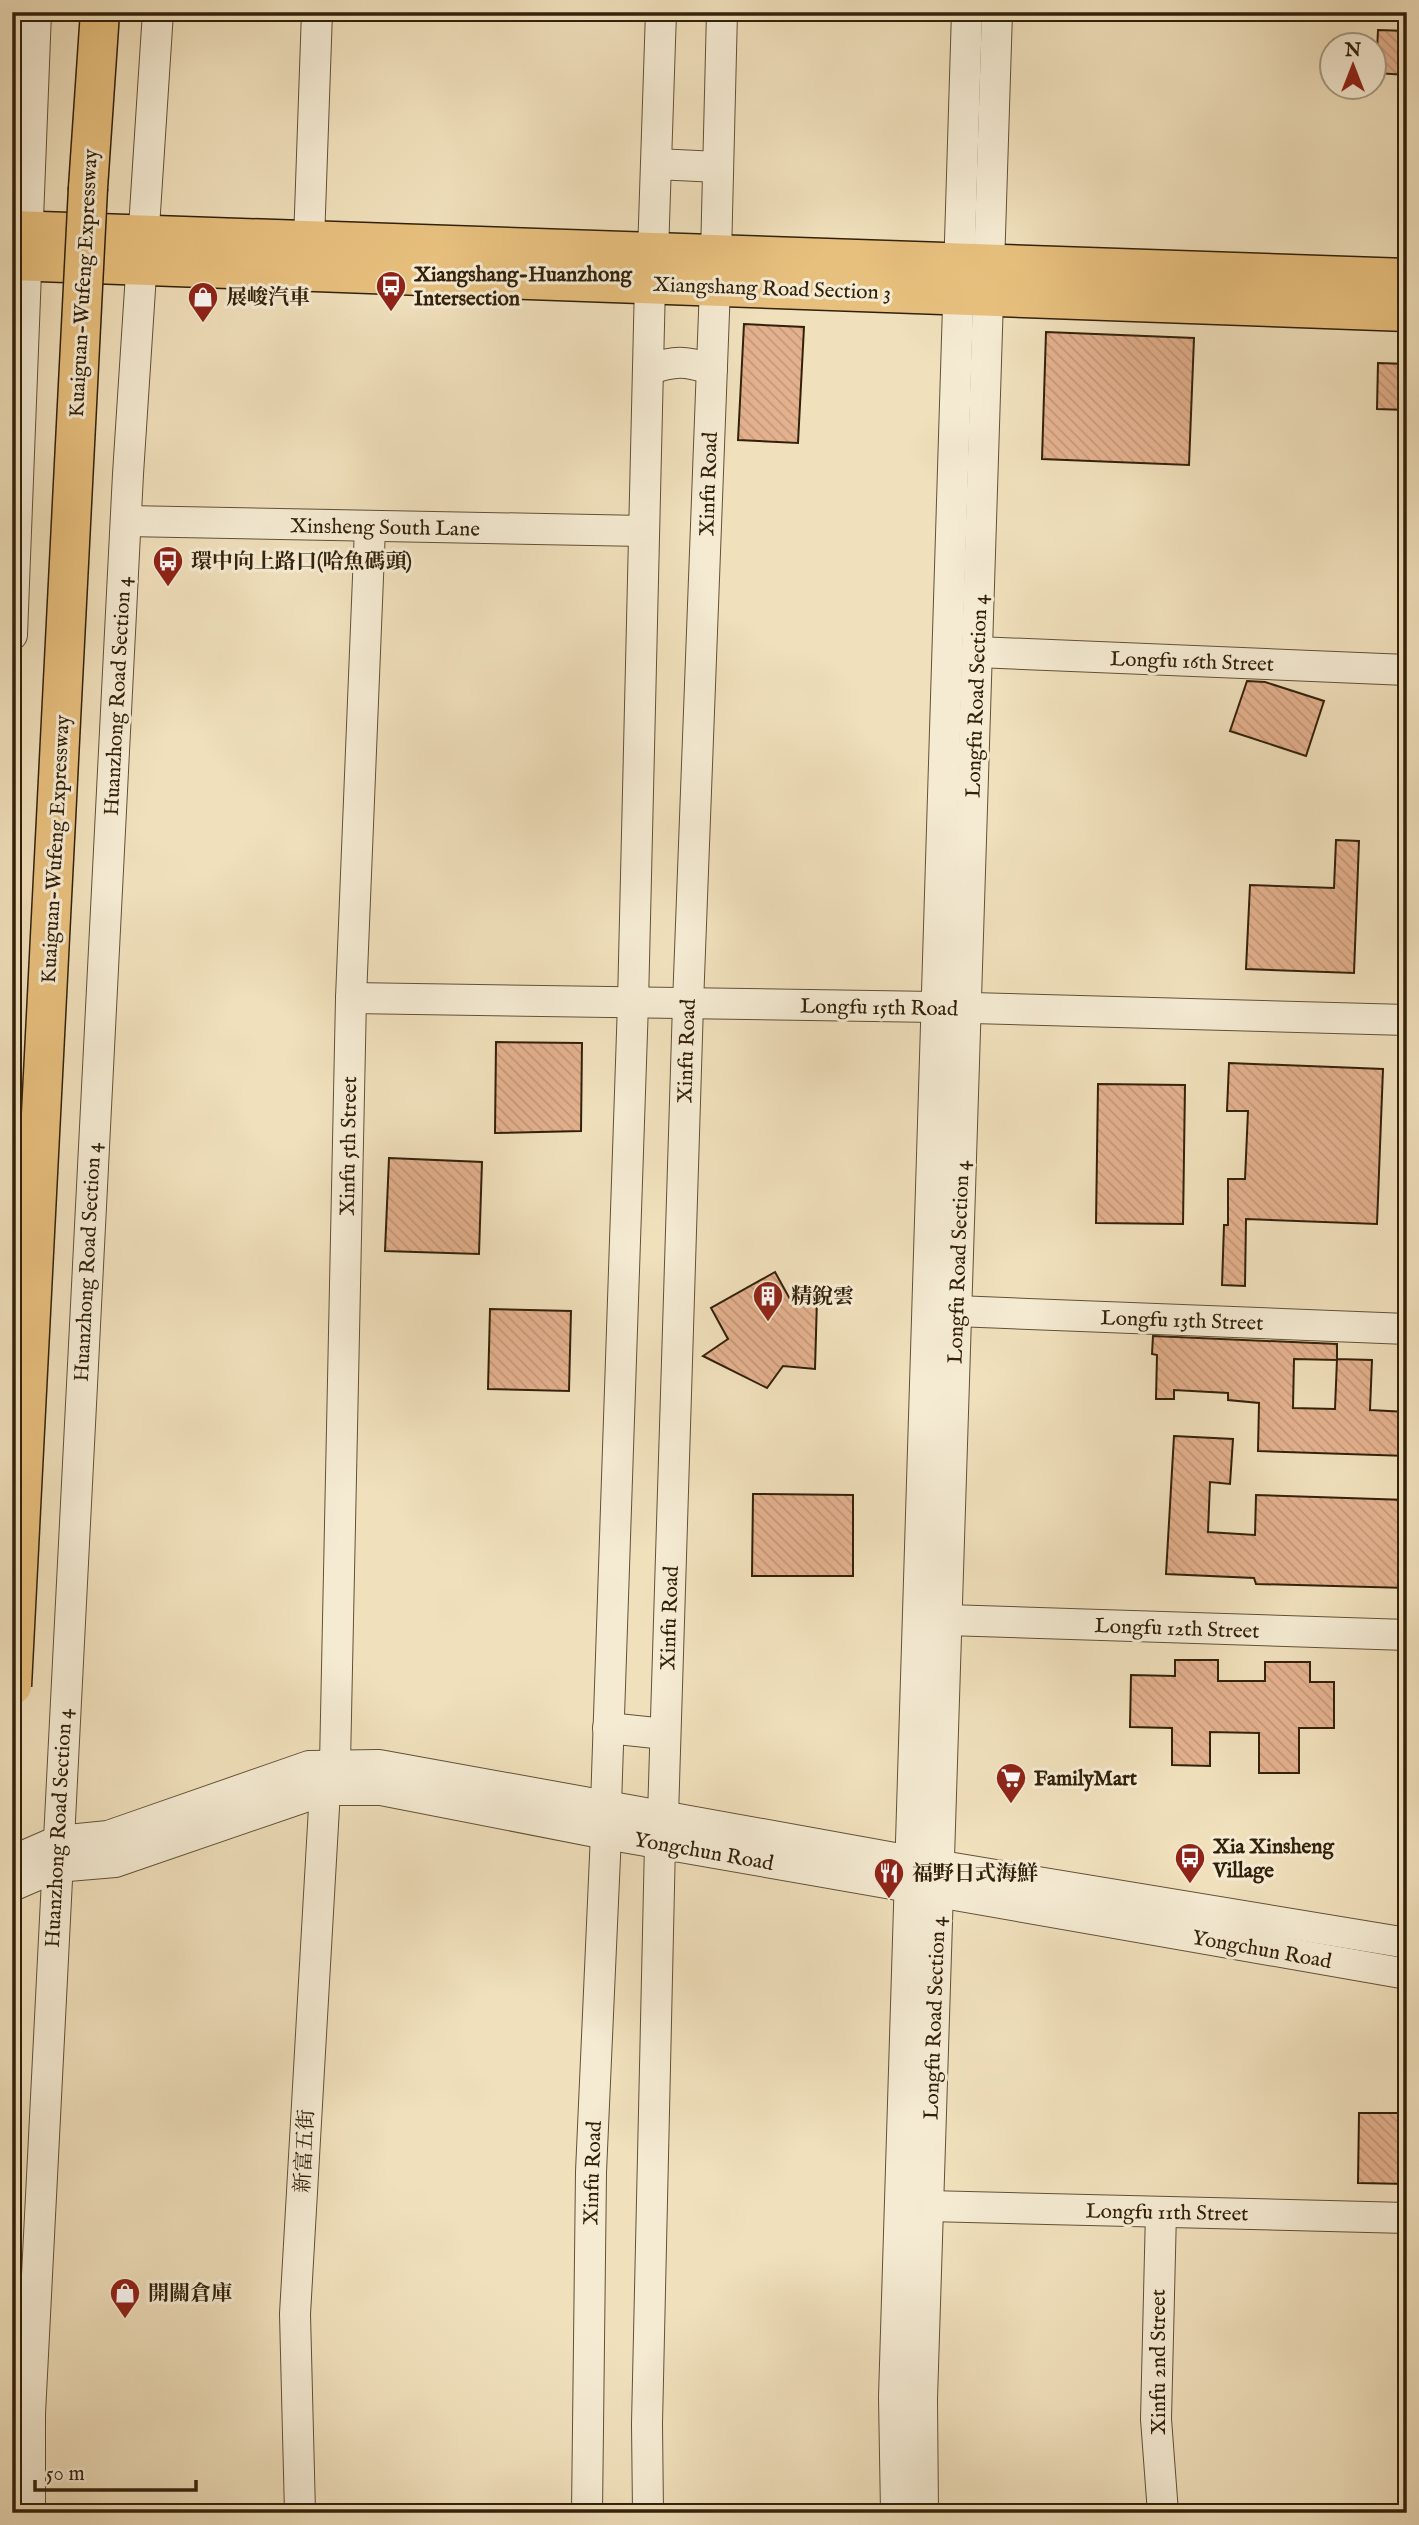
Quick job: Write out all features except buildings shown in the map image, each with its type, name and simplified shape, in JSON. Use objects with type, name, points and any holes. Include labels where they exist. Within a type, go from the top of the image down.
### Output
[{"type":"main road","name":"Kuaiguan-Wufeng Expressway","points":[[12,1686],[89,188],[88,12]]},
{"type":"main road","points":[[89,188],[100,12]]},
{"type":"main road","name":"Xiangshang Road Section 3","points":[[143,250],[309,241],[652,268]]},
{"type":"main road","name":"Xiangshang Road Section 3","points":[[20,245],[973,280],[1407,312]]},
{"type":"main road","name":"Xiangshang Road Section 3","points":[[973,280],[1407,278]]},
{"type":"street","points":[[12,635],[20,245],[36,12]]},
{"type":"street","points":[[12,1502],[88,12]]},
{"type":"street","name":"Huanzhong Road Section 4","points":[[30,2513],[30,2414],[57,1854],[127,521],[158,12]]},
{"type":"street","points":[[309,241],[317,12]]},
{"type":"street","name":"Xinfu Road","points":[[587,2513],[592,2172],[633,1003],[648,370],[661,12]]},
{"type":"street","name":"Xinfu Road","points":[[648,2513],[648,2369],[661,1830],[688,1004],[716,270],[722,12]]},
{"type":"street","name":"Longfu Road Section 4","points":[[896,2513],[894,2397],[924,1876],[947,1620],[977,652],[967,12]]},
{"type":"street","name":"Longfu Road Section 4","points":[[923,2513],[922,2399],[928,2206],[924,1876],[935,1007],[973,280],[998,12]]},
{"type":"street","points":[[656,164],[718,167]]},
{"type":"street","points":[[648,370],[670,361],[691,362],[712,369]]},
{"type":"street","name":"Xinsheng South Lane","points":[[127,521],[370,528],[644,531]]},
{"type":"street","name":"Xinfu 5th Street","points":[[330,1777],[351,998],[370,528]]},
{"type":"street","name":"Longfu 16th Street","points":[[977,652],[1407,670]]},
{"type":"street","name":"Longfu 15th Road","points":[[351,998],[935,1007],[1407,1020]]},
{"type":"street","name":"Longfu 13th Street","points":[[956,1311],[1407,1328]]},
{"type":"street","name":"Longfu 12th Street","points":[[947,1620],[1407,1635]]},
{"type":"street","points":[[608,1728],[665,1734]]},
{"type":"street","name":"Yongchun Road","points":[[12,1861],[57,1854],[309,1766],[330,1777],[379,1765],[606,1819],[924,1876],[1407,1974]]},
{"type":"street","name":"新富五街","points":[[300,2513],[295,2314],[330,1777]]},
{"type":"street","name":"Yongchun Road","points":[[12,1886],[57,1854]]},
{"type":"street","name":"Yongchun Road","points":[[924,1876],[1407,1943]]},
{"type":"street","name":"Longfu 11th Street","points":[[928,2206],[1407,2218]]},
{"type":"street","name":"Xinfu 2nd Street","points":[[1161,2212],[1156,2419],[1163,2513]]},
{"type":"place","name":"Xiangshang-Huanzhong Intersection","points":[[391,313]]},
{"type":"place","name":"展峻汽車","points":[[203,324]]},
{"type":"place","name":"環中向上路口(哈魚碼頭)","points":[[168,588]]},
{"type":"place","name":"精銳雲","points":[[768,1323]]},
{"type":"place","name":"FamilyMart","points":[[1011,1805]]},
{"type":"place","name":"Xia Xinsheng Village","points":[[1190,1885]]},
{"type":"place","name":"福野日式海鮮","points":[[889,1900]]},
{"type":"place","name":"開關倉庫","points":[[125,2320]]}]
